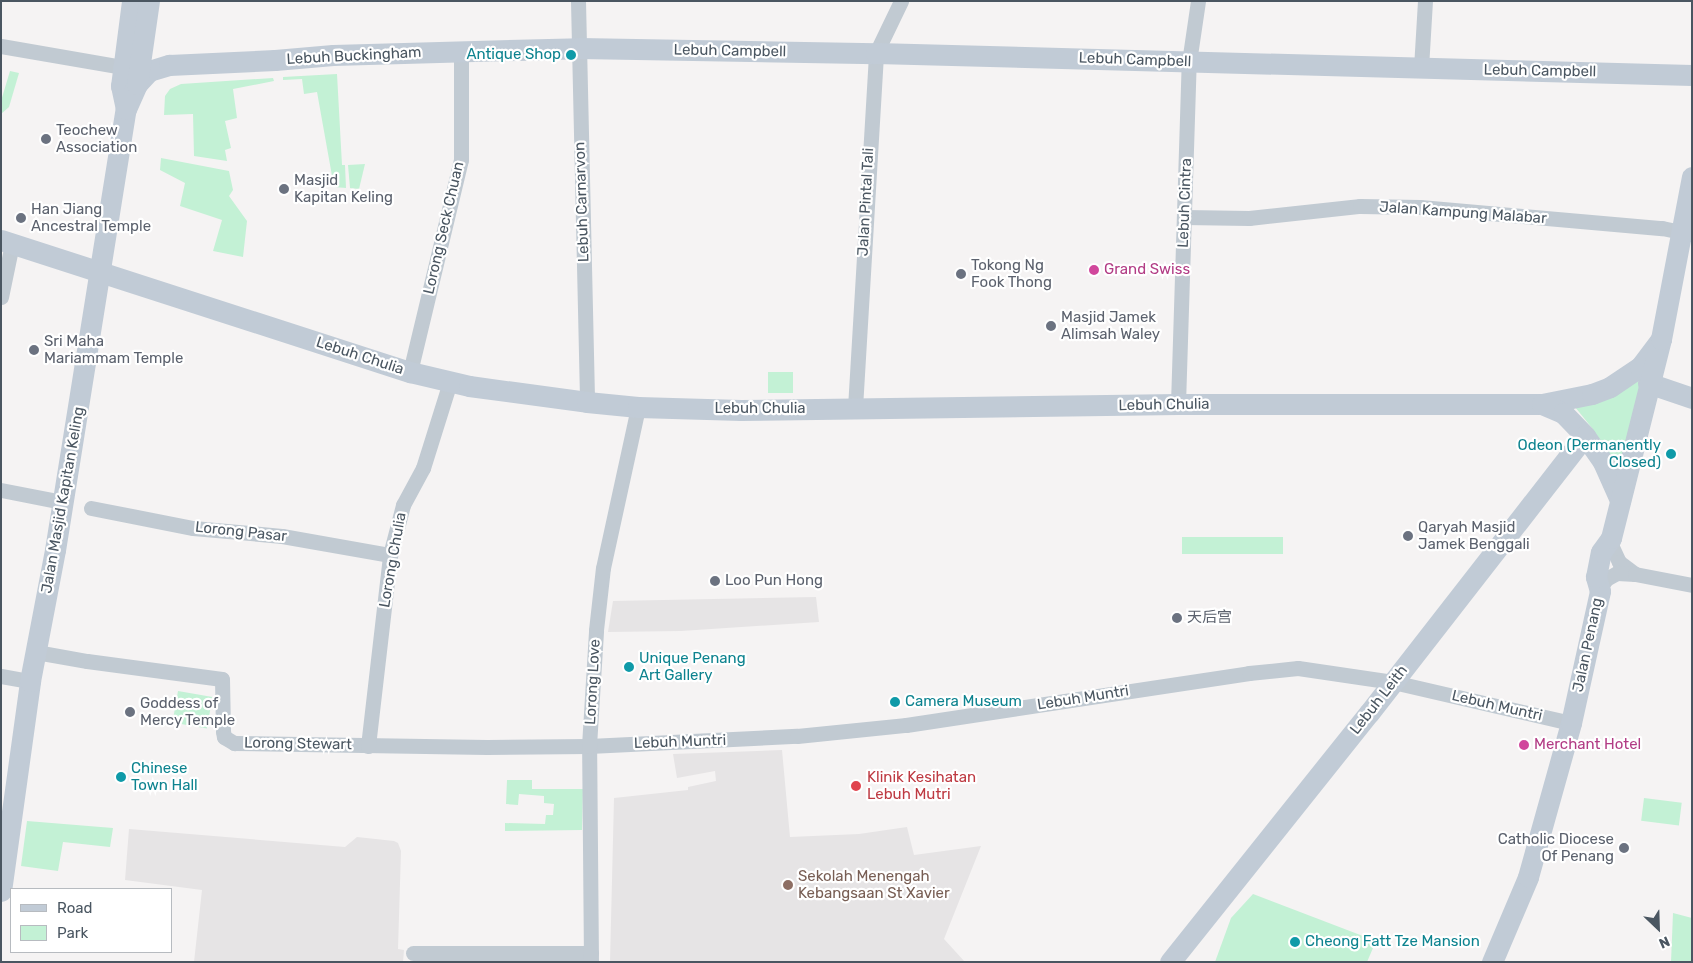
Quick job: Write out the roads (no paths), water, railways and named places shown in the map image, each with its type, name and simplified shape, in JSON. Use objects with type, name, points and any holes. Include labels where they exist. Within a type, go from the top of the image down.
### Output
[{"type":"main road","name":"Jalan Masjid Kapitan Keling","points":[[126,109],[121,86],[132,1]]},
{"type":"main road","name":"Jalan Masjid Kapitan Keling","points":[[1,891],[30,681],[63,502],[126,109],[137,84],[149,1]]},
{"type":"main road","name":"Lebuh Buckingham","points":[[137,84],[149,71],[169,65],[333,55],[579,48]]},
{"type":"main road","name":"Lebuh Campbell","points":[[579,48],[1692,75]]},
{"type":"main road","name":"Jalan Penang","points":[[1492,962],[1528,877],[1571,723],[1600,588],[1596,577],[1601,552],[1611,538],[1648,383],[1661,339],[1686,233],[1692,178]]},
{"type":"main road","name":"Lebuh Chulia","points":[[7,242],[101,273],[206,304],[410,372],[450,382],[587,402],[638,406],[740,410],[1178,404],[1542,404],[1592,394],[1610,387],[1640,367],[1661,339]]},
{"type":"main road","points":[[1648,383],[1692,398]]},
{"type":"main road","name":"Lebuh Chulia","points":[[1542,404],[1563,413],[1585,436],[1611,477],[1620,500]]},
{"type":"main road","name":"Lebuh Leith","points":[[1170,962],[1393,682],[1585,436]]},
{"type":"street","name":"Lebuh Carnarvon","points":[[578,1],[587,402]]},
{"type":"street","name":"Jalan Pintal Tali","points":[[855,408],[876,54],[901,1]]},
{"type":"street","name":"Lebuh Cintra","points":[[1178,404],[1189,62],[1198,1]]},
{"type":"street","points":[[1421,68],[1425,1]]},
{"type":"street","points":[[1,46],[123,67]]},
{"type":"street","name":"Lorong Seck Chuan","points":[[410,372],[461,160],[461,52]]},
{"type":"street","name":"Jalan Kampung Malabar","points":[[1184,217],[1248,218],[1360,206],[1420,207],[1686,233]]},
{"type":"street","points":[[1,297],[7,242]]},
{"type":"street","name":"Lorong Chulia","points":[[368,746],[390,555],[402,505],[422,468],[450,382]]},
{"type":"street","name":"Lorong Love","points":[[591,957],[589,746],[598,603],[614,516],[638,406]]},
{"type":"street","points":[[1,490],[63,502]]},
{"type":"street","name":"Lorong Pasar","points":[[92,508],[193,528],[282,536],[390,555]]},
{"type":"street","points":[[1611,538],[1612,547],[1619,562],[1635,574]]},
{"type":"street","points":[[1600,588],[1610,576],[1617,573],[1635,574],[1692,585]]},
{"type":"street","name":"Lorong Stewart","points":[[36,652],[87,661],[222,679],[224,737],[234,743],[368,746],[589,746]]},
{"type":"street","name":"Lebuh Muntri","points":[[589,746],[729,740],[906,725],[1249,672],[1298,668],[1393,682],[1571,723]]},
{"type":"street","points":[[1,676],[30,681]]},
{"type":"street","points":[[413,953],[591,957]]},
{"type":"place","name":"Antique Shop","points":[[571,55]]},
{"type":"place","name":"Teochew Association","points":[[46,139]]},
{"type":"place","name":"Masjid Kapitan Keling","points":[[284,189]]},
{"type":"place","name":"Han Jiang Ancestral Temple","points":[[21,218]]},
{"type":"place","name":"Grand Swiss","points":[[1094,270]]},
{"type":"place","name":"Tokong Ng Fook Thong","points":[[961,274]]},
{"type":"place","name":"Masjid Jamek Alimsah Waley","points":[[1051,326]]},
{"type":"place","name":"Sri Maha Mariammam Temple","points":[[34,350]]},
{"type":"place","name":"Odeon (Permanently Closed)","points":[[1671,454]]},
{"type":"place","name":"Qaryah Masjid Jamek Benggali","points":[[1408,536]]},
{"type":"place","name":"Loo Pun Hong","points":[[715,581]]},
{"type":"place","name":"天后宫","points":[[1177,618]]},
{"type":"place","name":"Unique Penang Art Gallery","points":[[629,667]]},
{"type":"place","name":"Camera Museum","points":[[895,702]]},
{"type":"place","name":"Goddess of Mercy Temple","points":[[130,712]]},
{"type":"place","name":"Merchant Hotel","points":[[1524,745]]},
{"type":"place","name":"Chinese Town Hall","points":[[121,777]]},
{"type":"place","name":"Klinik Kesihatan Lebuh Mutri","points":[[856,786]]},
{"type":"place","name":"Catholic Diocese Of Penang","points":[[1624,848]]},
{"type":"place","name":"Sekolah Menengah Kebangsaan St Xavier","points":[[788,885]]},
{"type":"place","name":"Cheong Fatt Tze Mansion","points":[[1295,942]]}]
